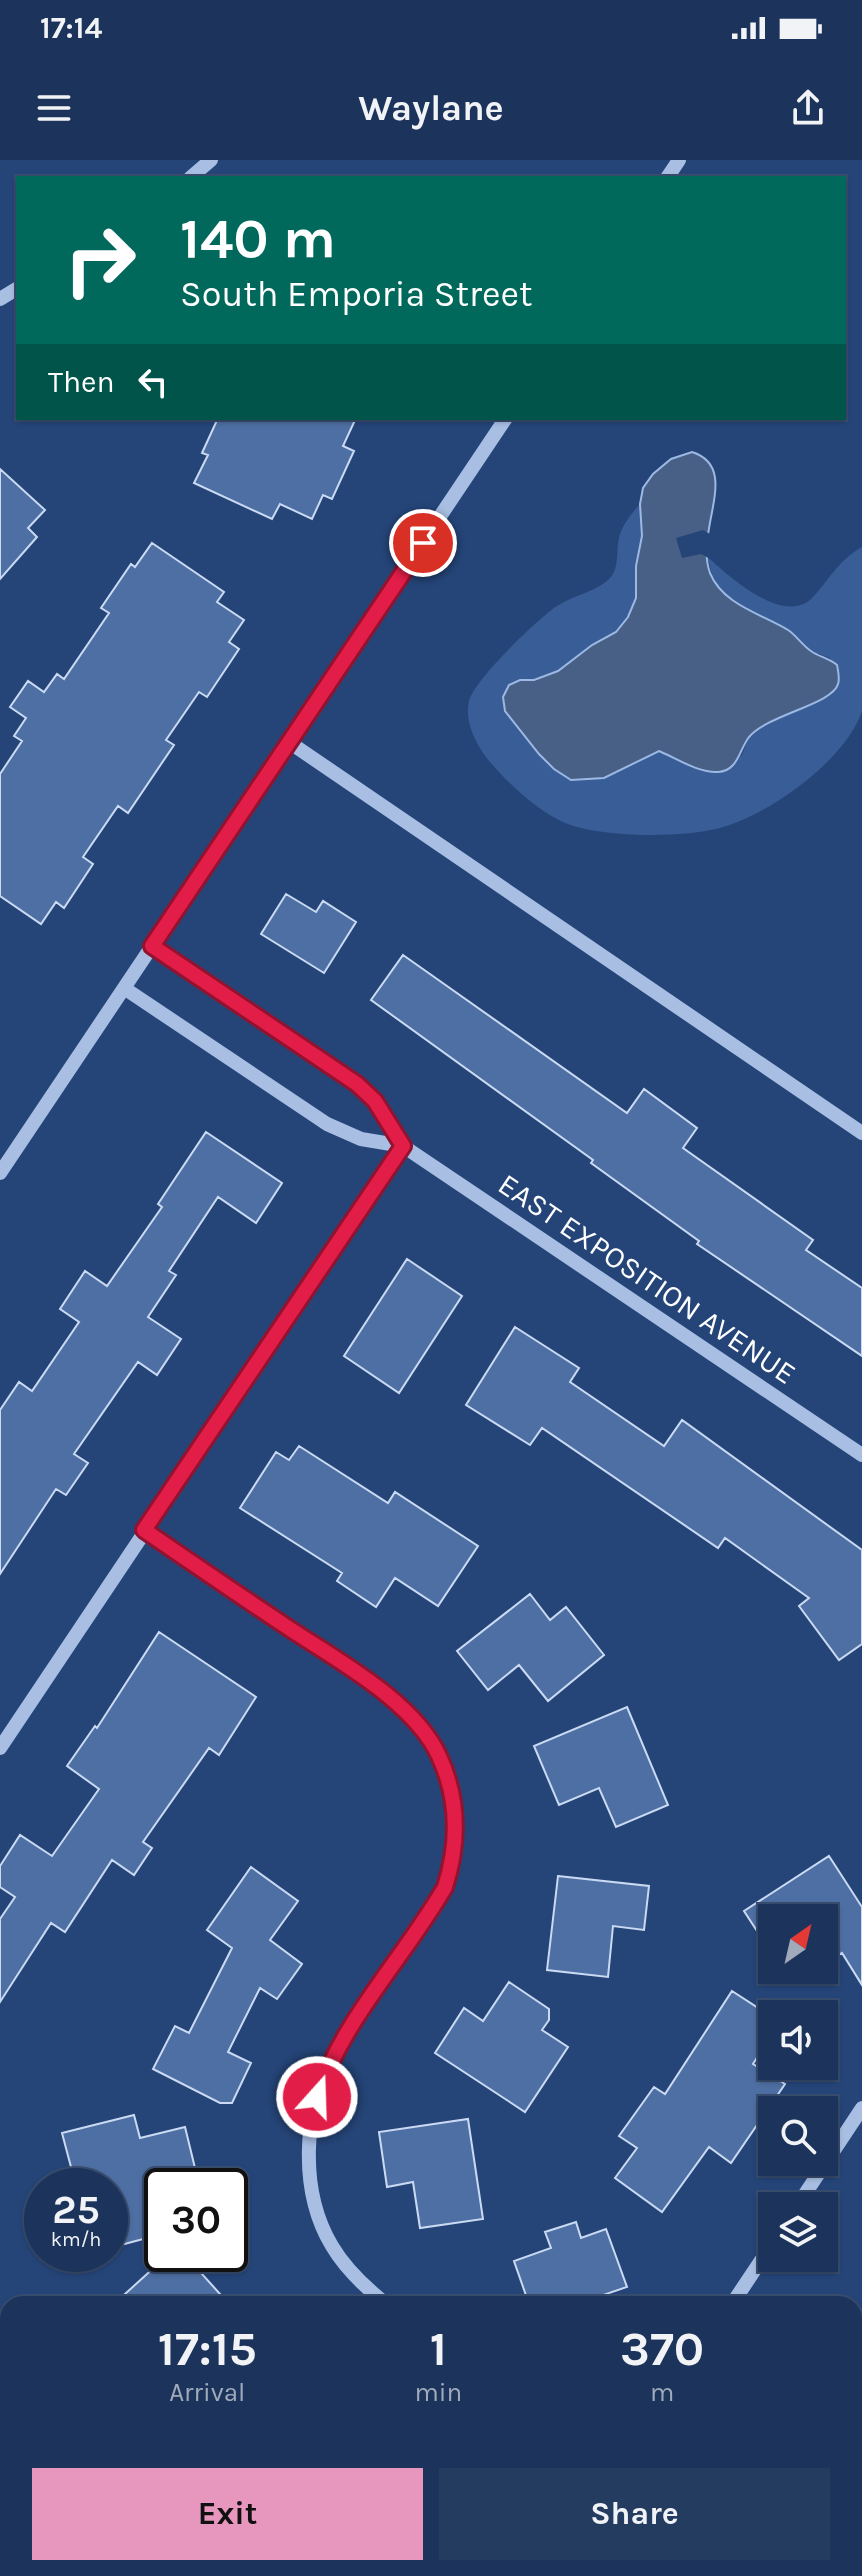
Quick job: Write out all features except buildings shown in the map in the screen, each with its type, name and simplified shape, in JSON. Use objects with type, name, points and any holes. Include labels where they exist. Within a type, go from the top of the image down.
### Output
[{"type":"street","points":[[192,176],[211,160]]},
{"type":"street","points":[[0,1173],[505,420]]},
{"type":"street","points":[[289,742],[862,1133]]},
{"type":"street","name":"EAST EXPOSITION AVENUE","points":[[152,946],[357,1084],[375,1101],[403,1146],[862,1455]]},
{"type":"street","name":"EAST EXPOSITION AVENUE","points":[[124,988],[327,1124],[361,1139],[403,1146]]},
{"type":"street","points":[[0,1748],[403,1146]]},
{"type":"street","points":[[144,1530],[383,1694],[422,1729],[439,1755],[448,1783],[455,1807],[456,1833],[452,1867],[445,1887],[332,2057],[317,2097],[311,2126],[309,2160],[320,2220],[332,2246],[379,2296]]},
{"type":"street","points":[[806,2192],[862,2108]]},
{"type":"street","points":[[737,2296],[758,2265]]},
{"type":"shaded area","points":[[692,452],[706,460],[714,472],[714,502],[707,556],[716,584],[744,608],[788,630],[811,651],[837,665],[838,684],[825,698],[758,729],[749,737],[734,764],[725,771],[703,770],[659,751],[604,778],[571,780],[539,754],[505,711],[503,697],[509,685],[558,671],[592,645],[616,632],[628,617],[636,598],[643,488],[653,474],[671,459]]},
{"type":"shaded area","points":[[640,504],[642,536],[636,566],[636,598],[628,617],[616,632],[592,645],[558,671],[534,680],[520,680],[514,723],[554,769],[645,756],[659,751],[696,768],[718,772],[742,755],[748,738],[764,724],[830,695],[830,658],[788,638],[740,605],[717,583],[708,557],[744,587],[774,603],[789,606],[803,604],[814,596],[841,563],[862,547],[862,711],[853,730],[840,748],[803,783],[761,811],[720,828],[685,834],[642,835],[600,832],[565,823],[534,804],[506,779],[485,756],[468,717],[469,701],[482,679],[534,625],[567,600],[608,580],[616,565],[620,534]]},
{"type":"pier","points":[[703,530],[710,534],[712,560],[701,554],[682,558],[676,538]]},
{"type":"route","points":[[317,2097],[332,2057],[445,1887],[452,1867],[456,1833],[455,1807],[448,1783],[439,1755],[422,1729],[383,1694],[144,1530],[403,1146],[375,1101],[357,1084],[152,946],[423,543]]}]
